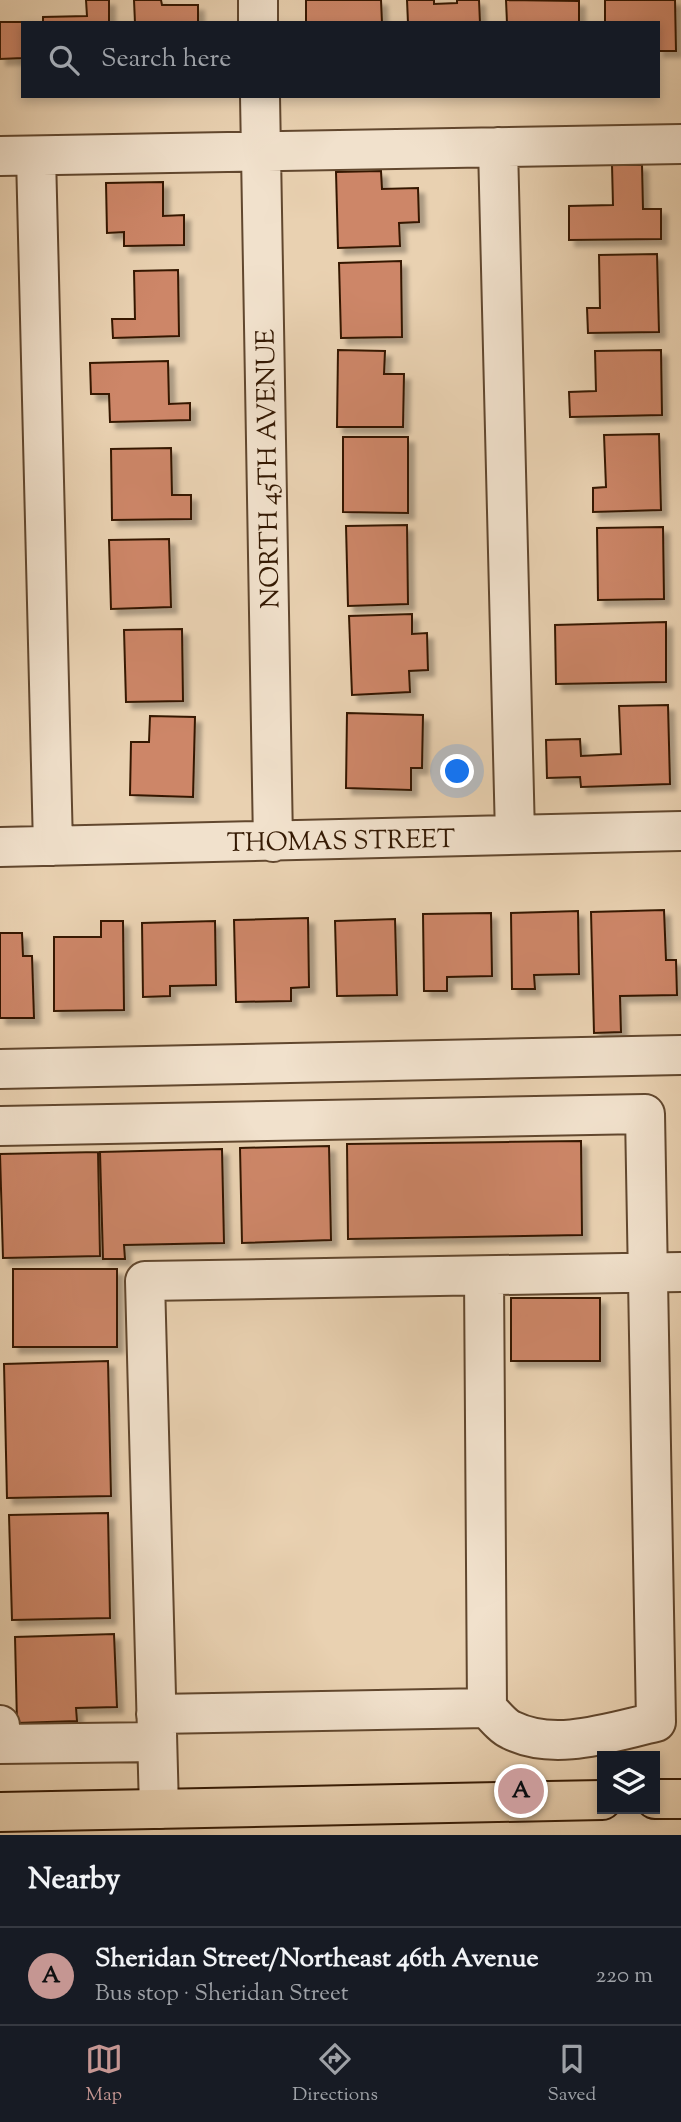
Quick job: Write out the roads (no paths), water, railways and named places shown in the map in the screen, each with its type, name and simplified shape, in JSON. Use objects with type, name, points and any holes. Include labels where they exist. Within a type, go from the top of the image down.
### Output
[{"type":"main road","points":[[660,1800],[681,1799]]},
{"type":"main road","points":[[0,1829],[17,1812],[597,1801]]},
{"type":"street","points":[[258,0],[258,21]]},
{"type":"street","name":"NORTH 45TH AVENUE","points":[[260,98],[273,842]]},
{"type":"street","points":[[53,846],[18,156],[681,144]]},
{"type":"street","points":[[498,147],[515,835]]},
{"type":"street","name":"THOMAS STREET","points":[[0,847],[681,831]]},
{"type":"street","points":[[0,1069],[681,1055]]},
{"type":"street","points":[[0,1126],[645,1114],[665,1272],[656,1722],[570,1740],[541,1740],[510,1730],[486,1708],[157,1728],[0,1744],[0,1725]]},
{"type":"street","points":[[159,1809],[145,1281],[665,1272]]},
{"type":"street","points":[[484,1276],[486,1708]]},
{"type":"place","name":"Sheridan Street/Northeast 46th Avenue","points":[[521,1791]]}]
